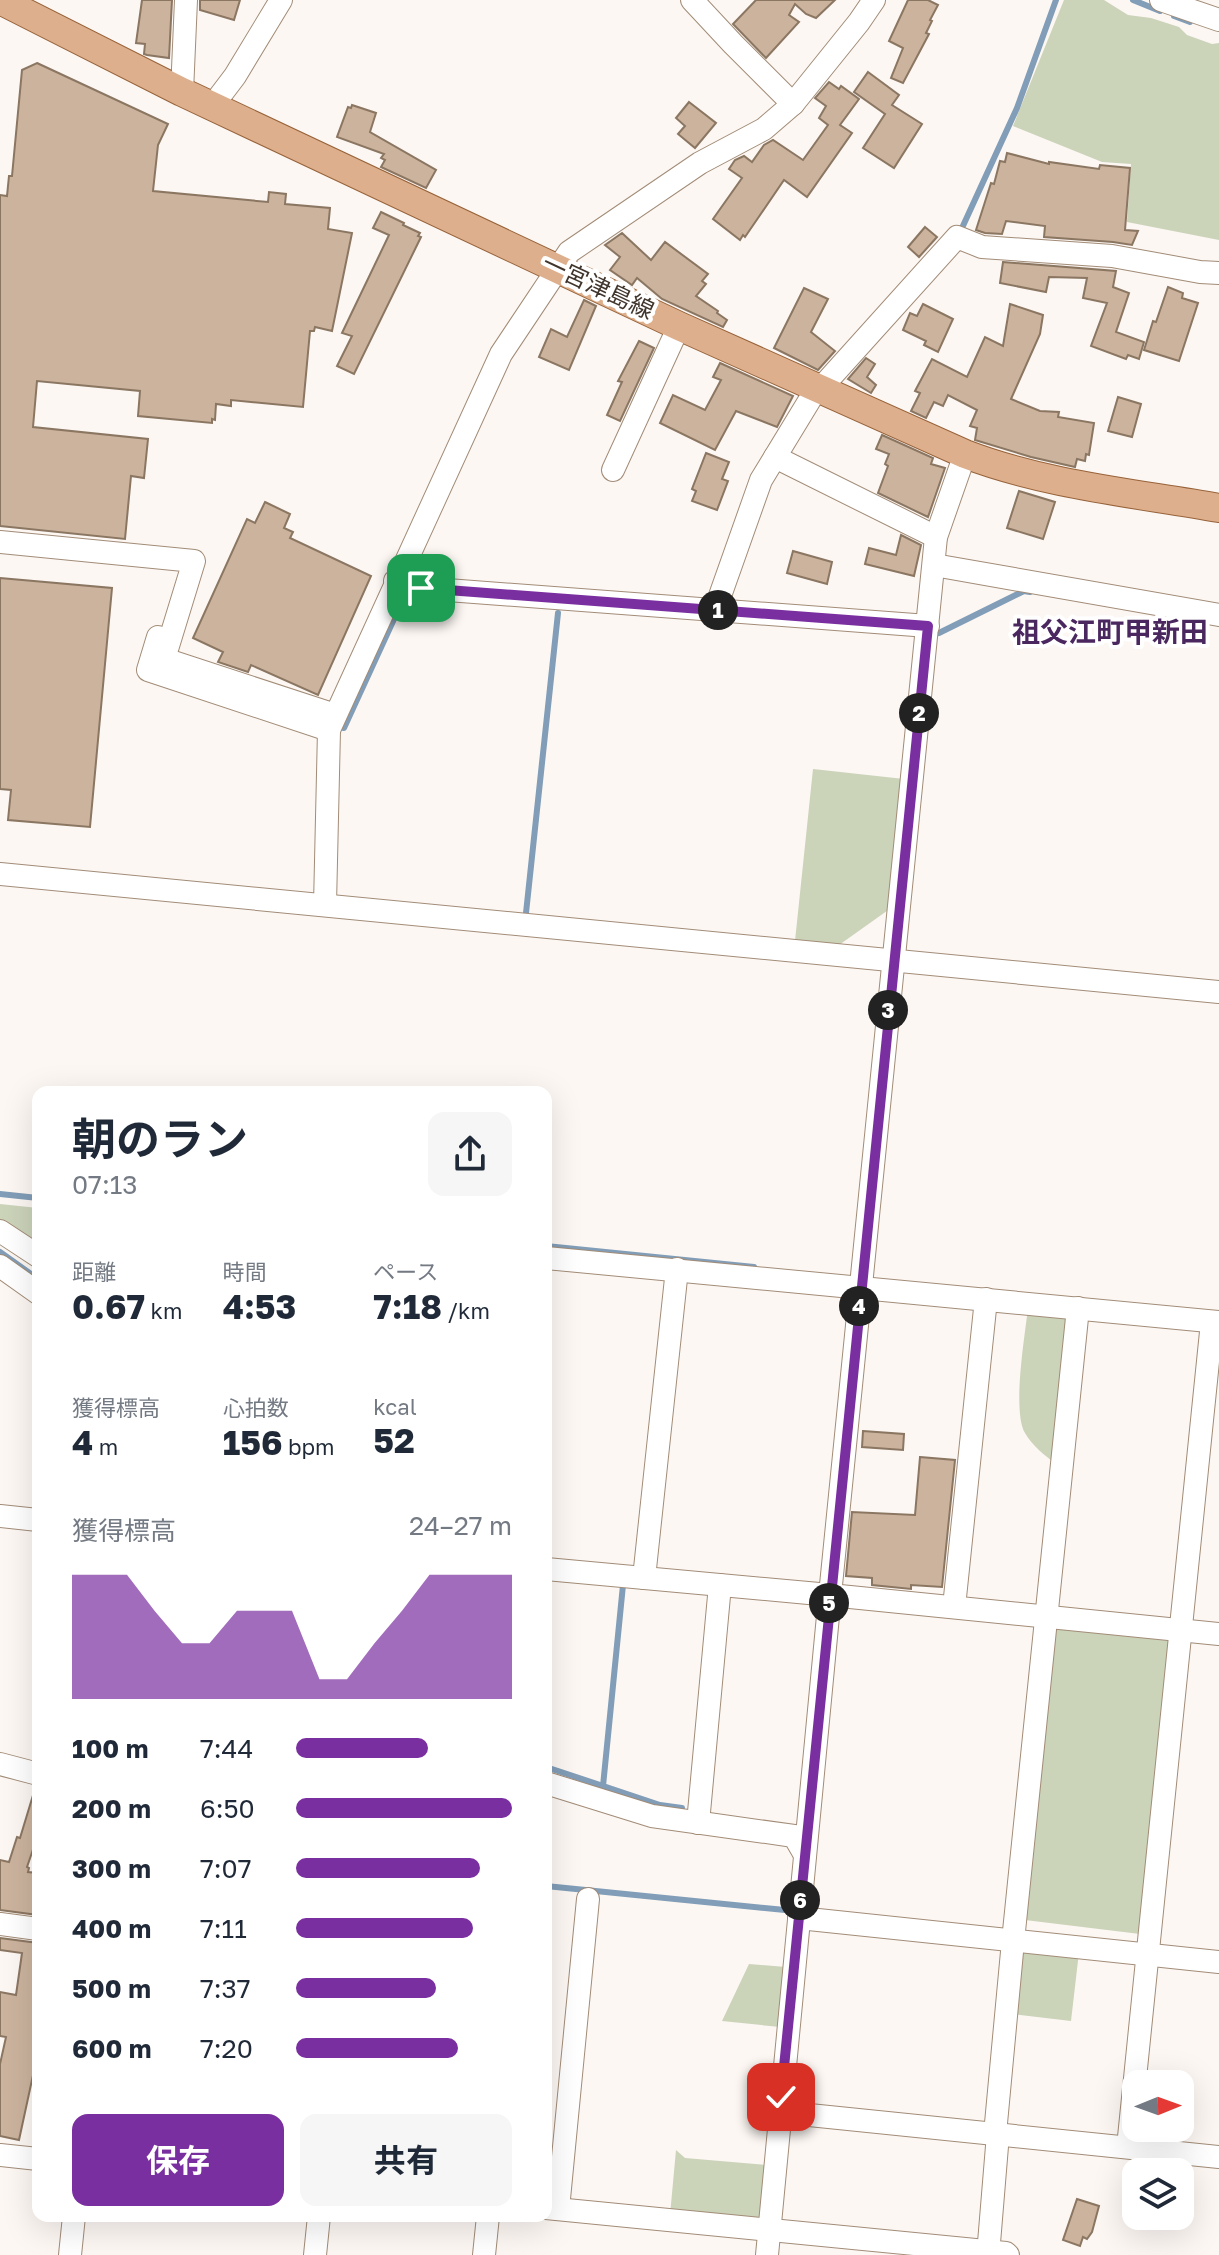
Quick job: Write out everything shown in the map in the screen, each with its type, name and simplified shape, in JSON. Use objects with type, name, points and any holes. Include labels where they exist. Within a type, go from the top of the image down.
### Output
[{"type":"main road","name":"一宮津島線","points":[[0,0],[182,92],[679,326],[965,454],[1004,469],[1035,476],[1219,508]]},
{"type":"street","points":[[182,92],[186,0]]},
{"type":"street","points":[[213,105],[235,76],[281,0]]},
{"type":"street","points":[[692,0],[793,104]]},
{"type":"street","points":[[325,905],[332,722],[501,354],[569,252],[700,163],[764,129],[793,104],[874,0]]},
{"type":"street","points":[[1161,0],[1219,20]]},
{"type":"street","points":[[715,610],[761,480],[818,389],[957,237],[982,247],[1112,256],[1219,273]]},
{"type":"street","points":[[613,470],[679,326]]},
{"type":"street","points":[[767,2255],[936,537],[965,454]]},
{"type":"street","points":[[775,457],[936,537]]},
{"type":"street","points":[[0,542],[134,562]]},
{"type":"street","points":[[0,557],[194,561],[164,659],[332,722]]},
{"type":"street","points":[[934,565],[1219,615]]},
{"type":"street","points":[[395,581],[421,588],[928,626]]},
{"type":"street","points":[[0,874],[1219,992]]},
{"type":"street","points":[[0,1231],[32,1252]]},
{"type":"street","points":[[552,1259],[1215,1322],[1128,2147]]},
{"type":"street","points":[[0,1266],[32,1289]]},
{"type":"street","points":[[644,1578],[677,1269]]},
{"type":"street","points":[[954,1607],[986,1299]]},
{"type":"street","points":[[588,1899],[552,2209],[769,2230],[891,2248],[995,2254],[996,2134],[1078,1308]]},
{"type":"street","points":[[0,1516],[32,1519]]},
{"type":"street","points":[[552,1570],[1219,1634]]},
{"type":"street","points":[[698,1823],[720,1585]]},
{"type":"street","points":[[0,1764],[32,1772]]},
{"type":"street","points":[[552,1785],[652,1816],[794,1836],[805,1855]]},
{"type":"street","points":[[799,1918],[1219,1962]]},
{"type":"street","points":[[0,1924],[32,1928]]},
{"type":"street","points":[[780,2112],[1219,2157]]},
{"type":"street","points":[[0,2155],[32,2158]]},
{"type":"street","points":[[70,2255],[73,2222]]},
{"type":"street","points":[[315,2255],[318,2222]]},
{"type":"street","points":[[484,2255],[487,2222]]},
{"type":"green space","points":[[1064,0],[1104,0],[1128,15],[1151,18],[1179,27],[1187,35],[1212,44],[1219,43],[1219,240],[1127,222],[1131,164],[1102,162],[1013,126]]},
{"type":"green space","points":[[813,769],[904,779],[891,908],[839,945],[795,941]]},
{"type":"green space","points":[[0,1204],[32,1207],[32,1245],[0,1224]]},
{"type":"green space","points":[[1028,1308],[1067,1312],[1056,1464],[1031,1442],[1021,1422],[1020,1372]]},
{"type":"green space","points":[[1052,1628],[1172,1637],[1140,1934],[1025,1920]]},
{"type":"green space","points":[[1018,1948],[1079,1952],[1071,2021],[1011,2014]]},
{"type":"green space","points":[[749,1964],[786,1967],[780,2027],[722,2021]]},
{"type":"green space","points":[[676,2150],[685,2158],[766,2165],[761,2215],[750,2223],[670,2215]]},
{"type":"building","points":[[142,0],[172,0],[169,58],[144,54],[145,44],[136,43]]},
{"type":"building","points":[[200,0],[240,0],[234,20],[200,10]]},
{"type":"building","points":[[756,0],[835,0],[816,18],[795,4],[789,15],[799,22],[766,58],[733,24]]},
{"type":"building","points":[[908,0],[928,0],[938,5],[930,20],[926,33],[929,34],[903,83],[891,78],[903,48],[889,41]]},
{"type":"building","points":[[37,63],[168,124],[158,145],[153,191],[268,202],[269,192],[286,194],[285,204],[330,208],[328,229],[352,233],[332,331],[315,327],[314,331],[310,331],[303,407],[231,400],[231,406],[216,404],[212,423],[138,416],[140,391],[37,381],[33,427],[148,439],[144,478],[131,476],[125,539],[0,526],[0,195],[7,196],[9,176],[12,176],[22,70]]},
{"type":"building","points":[[868,72],[899,95],[892,105],[922,124],[894,168],[863,148],[885,114],[854,92]]},
{"type":"building","points":[[829,82],[839,89],[841,86],[859,99],[840,125],[852,133],[807,197],[784,180],[740,240],[713,219],[742,178],[729,169],[735,160],[744,156],[752,162],[764,145],[773,140],[803,160],[828,125],[819,118],[826,106],[815,98]]},
{"type":"building","points":[[689,102],[716,123],[695,148],[678,134],[685,126],[676,118]]},
{"type":"building","points":[[352,105],[376,113],[370,132],[436,170],[426,188],[381,167],[384,154],[337,137],[348,107]]},
{"type":"building","points":[[1007,153],[1049,164],[1099,169],[1100,165],[1130,168],[1125,230],[1138,231],[1132,245],[1044,237],[1045,226],[1006,221],[1002,234],[976,230],[991,183],[994,184],[1000,161],[1005,162]]},
{"type":"building","points":[[381,212],[420,233],[418,236],[421,237],[354,374],[337,366],[352,336],[342,333],[389,235],[373,228]]},
{"type":"building","points":[[925,227],[937,237],[919,257],[908,247]]},
{"type":"building","points":[[622,233],[651,260],[665,242],[708,274],[702,281],[706,284],[696,296],[727,320],[723,327],[662,299],[637,278],[632,285],[610,270],[620,257],[605,245]]},
{"type":"building","points":[[1003,262],[1116,271],[1113,287],[1129,293],[1116,332],[1144,342],[1139,359],[1128,355],[1126,359],[1091,346],[1107,303],[1083,298],[1087,278],[1049,277],[1046,292],[1000,283]]},
{"type":"building","points":[[1168,287],[1183,293],[1182,298],[1198,303],[1179,361],[1144,350]]},
{"type":"building","points":[[804,288],[828,299],[811,332],[835,351],[818,370],[774,348]]},
{"type":"building","points":[[584,300],[596,306],[569,370],[539,357],[551,329],[567,337]]},
{"type":"building","points":[[923,304],[953,319],[938,352],[924,345],[926,341],[903,330],[910,313],[917,316]]},
{"type":"building","points":[[1010,304],[1043,315],[1040,334],[1011,399],[1040,411],[1059,412],[1058,417],[1094,423],[1089,455],[1086,454],[1085,461],[1077,459],[1075,467],[975,440],[977,428],[970,426],[977,410],[948,395],[943,406],[934,402],[926,418],[911,411],[920,393],[915,391],[932,359],[967,377],[985,337],[1003,346]]},
{"type":"building","points":[[639,341],[654,348],[620,421],[607,415],[622,382],[618,381]]},
{"type":"building","points":[[866,358],[875,364],[867,377],[876,385],[871,393],[848,379]]},
{"type":"building","points":[[720,363],[793,396],[777,427],[736,411],[715,450],[660,423],[673,395],[705,410],[721,380],[713,377]]},
{"type":"building","points":[[1118,397],[1141,404],[1132,437],[1108,431]]},
{"type":"building","points":[[882,435],[933,458],[931,464],[945,468],[928,517],[878,493],[889,454],[876,449]]},
{"type":"building","points":[[706,453],[729,462],[722,479],[728,481],[717,510],[692,501],[696,491],[692,489]]},
{"type":"building","points":[[1019,491],[1055,502],[1043,539],[1007,528]]},
{"type":"building","points":[[265,502],[290,514],[284,528],[293,532],[290,538],[371,576],[318,695],[251,665],[248,672],[218,662],[223,652],[193,638],[247,519],[255,523]]},
{"type":"building","points":[[901,535],[921,545],[914,576],[865,564],[869,548],[896,555]]},
{"type":"building","points":[[793,551],[832,562],[827,584],[787,573]]},
{"type":"building","points":[[0,578],[112,588],[90,827],[8,820],[11,790],[0,789]]},
{"type":"building","points":[[863,1431],[904,1434],[903,1450],[862,1447]]},
{"type":"building","points":[[920,1457],[955,1460],[942,1587],[911,1585],[911,1589],[872,1585],[872,1578],[846,1576],[852,1512],[915,1515]]},
{"type":"building","points":[[32,1799],[32,1852],[27,1867],[28,1872],[32,1872],[32,1914],[0,1910],[0,1860],[9,1862],[17,1837],[20,1838]]},
{"type":"building","points":[[0,1938],[32,1942],[32,2080],[19,2140],[0,2136],[0,2064],[6,2037],[0,2036],[0,1992],[16,1995],[22,1953],[0,1950]]},
{"type":"building","points":[[1077,2199],[1099,2206],[1092,2232],[1087,2239],[1083,2237],[1080,2246],[1063,2240]]},
{"type":"waterway","points":[[962,228],[1017,108],[1056,0]]},
{"type":"waterway","points":[[1133,0],[1160,11]]},
{"type":"waterway","points":[[1174,16],[1190,22]]},
{"type":"waterway","points":[[939,633],[1024,591],[1030,592]]},
{"type":"waterway","points":[[339,727],[344,728],[406,593],[409,593]]},
{"type":"waterway","points":[[526,913],[558,613]]},
{"type":"waterway","points":[[0,1194],[32,1197]]},
{"type":"waterway","points":[[552,1247],[754,1267]]},
{"type":"waterway","points":[[0,1252],[32,1275]]},
{"type":"waterway","points":[[603,1786],[623,1585]]},
{"type":"waterway","points":[[552,1769],[660,1805],[682,1808]]},
{"type":"waterway","points":[[552,1887],[785,1910]]},
{"type":"district","name":"祖父江町甲新田","points":[[1110,632]]},
{"type":"route","points":[[421,588],[928,626],[781,2097]]}]
